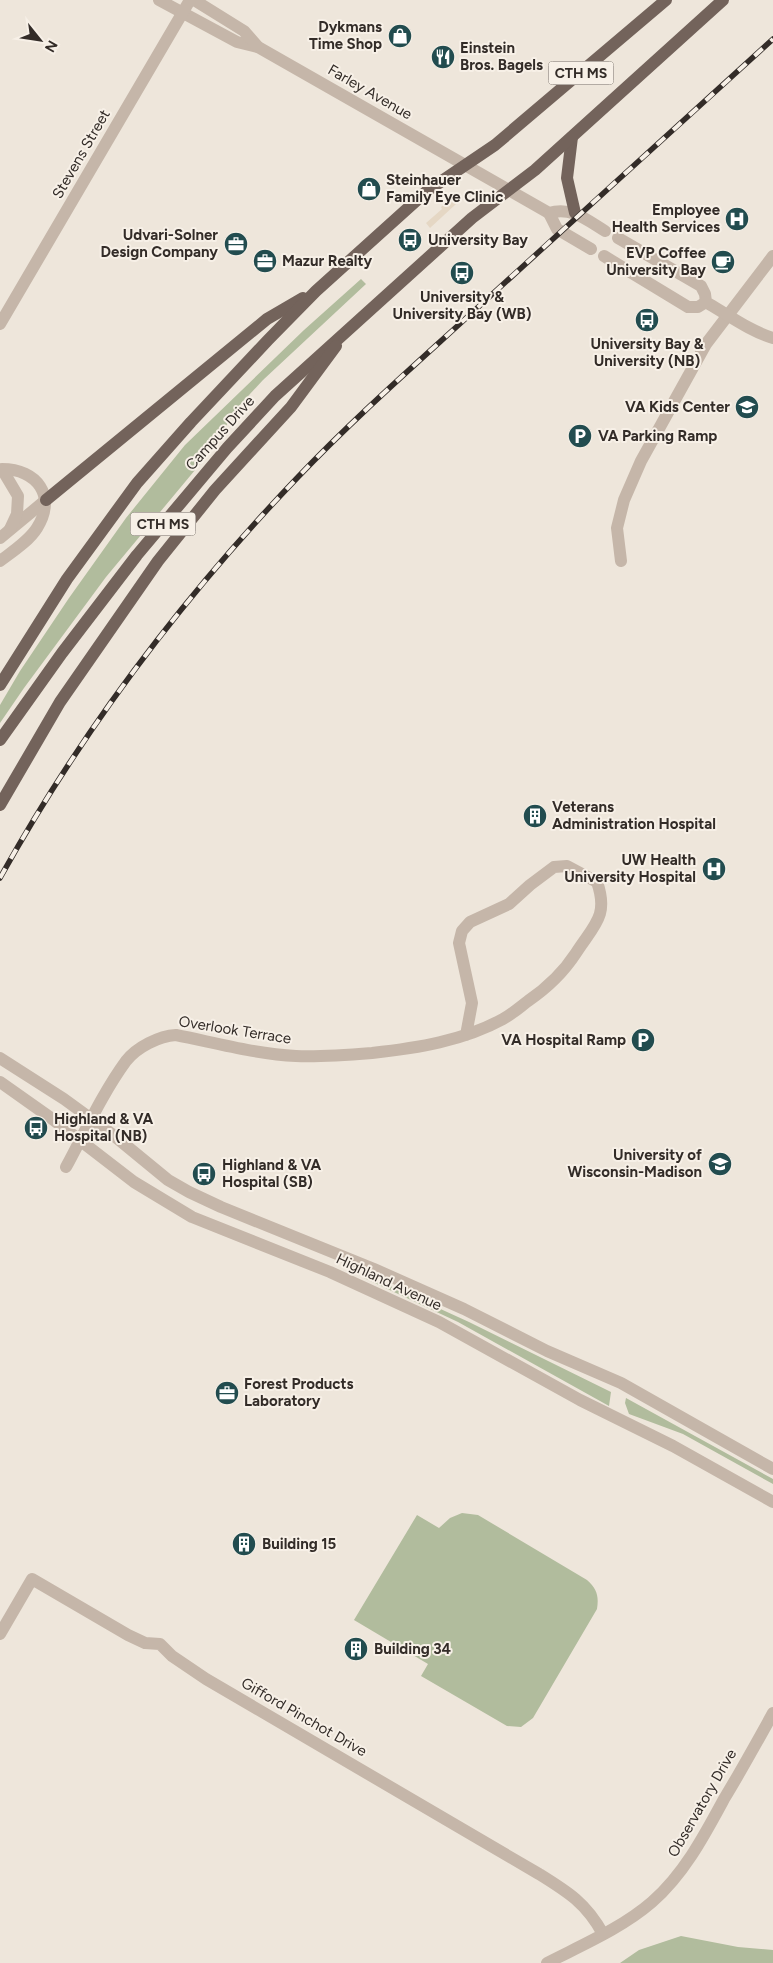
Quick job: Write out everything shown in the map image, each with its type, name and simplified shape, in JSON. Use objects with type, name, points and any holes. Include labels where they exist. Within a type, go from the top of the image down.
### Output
[{"type":"main road","name":"CTH MS","points":[[316,291],[427,191],[495,145],[666,0]]},
{"type":"main road","name":"CTH MS","points":[[508,190],[535,170],[723,0]]},
{"type":"main road","points":[[572,137],[567,178],[575,213]]},
{"type":"main road","name":"Campus Drive","points":[[0,740],[101,600],[193,487],[275,396],[472,218],[508,190]]},
{"type":"main road","points":[[46,500],[267,319],[316,291]]},
{"type":"main road","name":"Campus Drive","points":[[0,685],[67,578],[137,483],[190,422],[316,291]]},
{"type":"main road","points":[[0,805],[60,702],[92,653],[158,561],[215,490],[291,407],[349,328]]},
{"type":"street","name":"Farley Avenue","points":[[160,0],[237,42],[258,47],[550,213]]},
{"type":"street","name":"Stevens Street","points":[[0,324],[190,0]]},
{"type":"street","name":"Farley Avenue","points":[[194,0],[244,31],[258,47]]},
{"type":"street","points":[[591,249],[557,229],[550,213],[562,210],[575,213],[605,231]]},
{"type":"street","points":[[618,238],[700,286],[705,294],[706,302]]},
{"type":"street","points":[[604,256],[688,306],[698,307],[706,302]]},
{"type":"street","points":[[621,561],[616,528],[624,500],[641,461],[706,344],[773,256]]},
{"type":"street","points":[[706,302],[761,334],[773,338]]},
{"type":"street","points":[[0,561],[37,528],[43,515],[46,500],[44,490],[38,482],[20,472],[1,468]]},
{"type":"street","points":[[1,468],[18,496],[17,514],[10,529]]},
{"type":"street","points":[[0,538],[46,500]]},
{"type":"street","name":"Overlook Terrace","points":[[66,1167],[126,1060],[145,1045],[166,1035],[176,1035],[264,1052],[305,1056],[340,1056],[409,1049],[440,1043],[466,1034],[504,1019],[547,988],[568,965],[602,910],[602,897],[597,882],[567,866],[554,867],[530,884],[509,904],[470,922],[462,931],[459,943],[472,1003],[466,1034]]},
{"type":"street","name":"Highland Avenue","points":[[0,1058],[46,1086],[92,1119],[168,1180],[189,1192],[247,1218],[374,1269],[464,1309],[547,1351],[621,1383],[773,1469]]},
{"type":"street","name":"Highland Avenue","points":[[0,1082],[146,1190],[192,1217],[330,1272],[439,1322],[580,1400],[673,1446],[773,1502]]},
{"type":"street","name":"Gifford Pinchot Drive","points":[[0,1634],[32,1579],[128,1635],[145,1643],[160,1644],[173,1657],[206,1679],[513,1858],[573,1896],[594,1916],[603,1934]]},
{"type":"street","name":"Observatory Drive","points":[[547,1963],[628,1919],[652,1902],[684,1867],[700,1843],[773,1713]]},
{"type":"green space","points":[[361,279],[366,284],[263,380],[237,408],[210,452],[106,577],[0,723],[0,705],[20,671],[126,518],[185,445],[304,330]]},
{"type":"green space","points":[[366,1275],[469,1322],[611,1392],[609,1406],[458,1322],[364,1278]]},
{"type":"green space","points":[[626,1398],[773,1479],[773,1484],[683,1434],[629,1414],[625,1403]]},
{"type":"green space","points":[[462,1513],[478,1515],[587,1580],[593,1586],[598,1600],[597,1609],[533,1718],[521,1727],[507,1726],[421,1676],[428,1664],[354,1620],[417,1515],[439,1528],[450,1518]]},
{"type":"green space","points":[[681,1936],[738,1947],[773,1950],[773,1963],[620,1963],[639,1950]]},
{"type":"shaded area","points":[[449,200],[456,204],[430,228],[426,223]]},
{"type":"railway","points":[[0,878],[31,824],[65,771],[136,668],[214,570],[255,523],[298,477],[368,408],[773,39]]},
{"type":"place","name":"Dykmans Time Shop","points":[[400,36]]},
{"type":"place","name":"Einstein Bros. Bagels","points":[[443,57]]},
{"type":"place","name":"Steinhauer Family Eye Clinic","points":[[369,189]]},
{"type":"place","name":"Employee Health Services","points":[[737,219]]},
{"type":"place","name":"University Bay","points":[[410,240]]},
{"type":"place","name":"Udvari-Solner Design Company","points":[[236,244]]},
{"type":"place","name":"Mazur Realty","points":[[265,261]]},
{"type":"place","name":"EVP Coffee University Bay","points":[[723,262]]},
{"type":"place","name":"University & University Bay (WB)","points":[[462,273]]},
{"type":"place","name":"University Bay & University (NB)","points":[[647,320]]},
{"type":"place","name":"VA Kids Center","points":[[747,407]]},
{"type":"place","name":"VA Parking Ramp","points":[[580,436]]},
{"type":"place","name":"Veterans Administration Hospital","points":[[535,816]]},
{"type":"place","name":"UW Health University Hospital","points":[[714,869]]},
{"type":"place","name":"VA Hospital Ramp","points":[[643,1040]]},
{"type":"place","name":"Highland & VA Hospital (NB)","points":[[36,1128]]},
{"type":"place","name":"University of Wisconsin-Madison","points":[[720,1164]]},
{"type":"place","name":"Highland & VA Hospital (SB)","points":[[204,1174]]},
{"type":"place","name":"Forest Products Laboratory","points":[[227,1393]]},
{"type":"place","name":"Building 15","points":[[244,1544]]},
{"type":"place","name":"Building 34","points":[[356,1649]]}]
